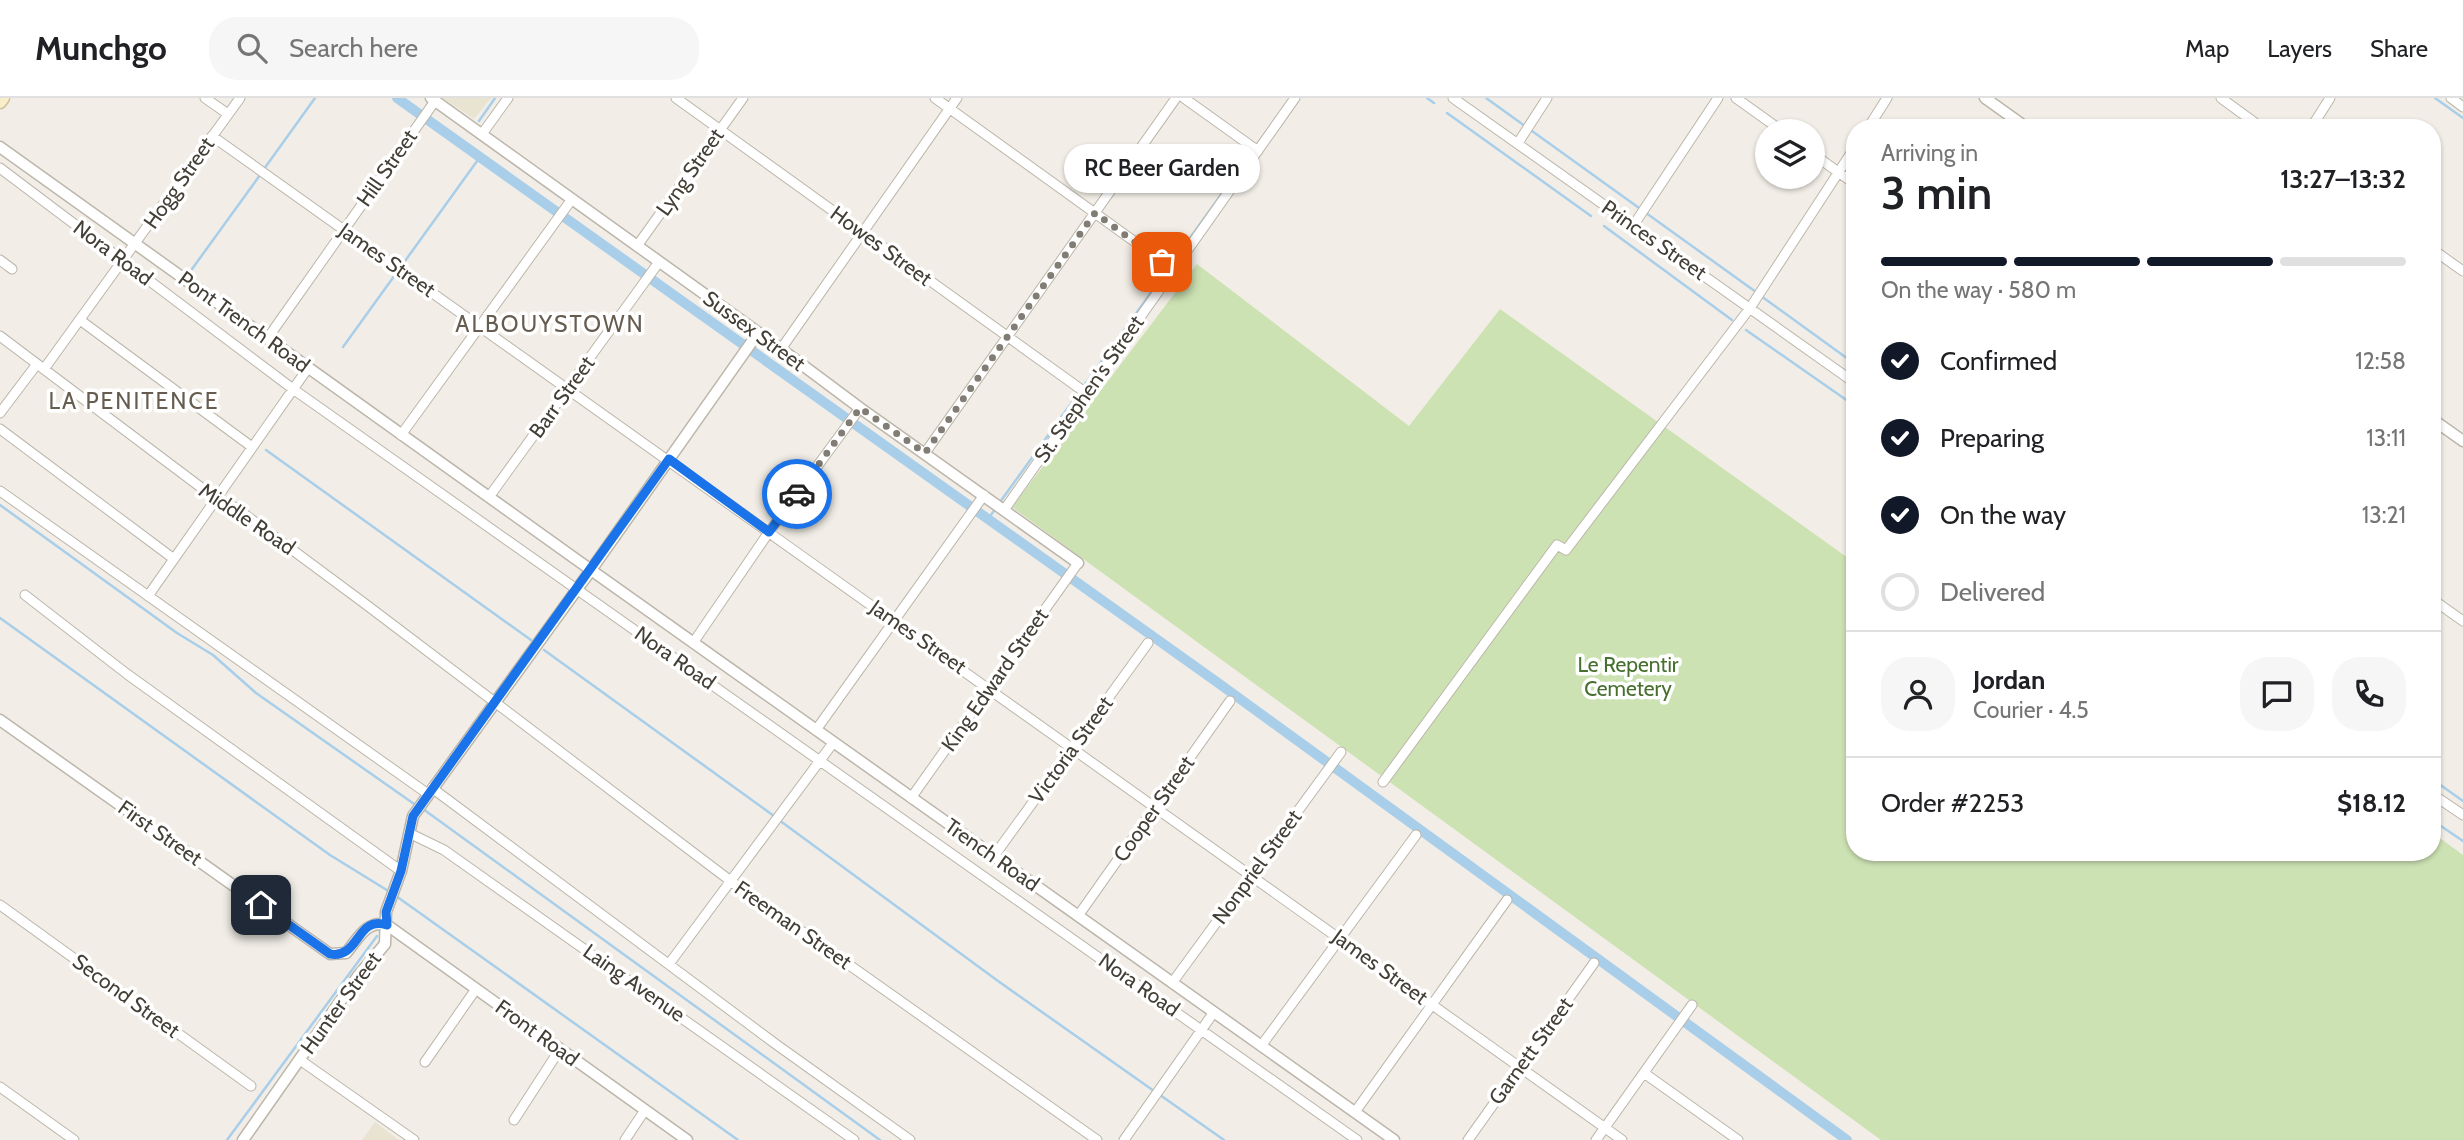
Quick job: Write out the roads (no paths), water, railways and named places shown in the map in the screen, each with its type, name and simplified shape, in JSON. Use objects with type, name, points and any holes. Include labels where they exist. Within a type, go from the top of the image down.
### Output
[{"type":"street","points":[[205,98],[228,114]]},
{"type":"street","name":"Hogg Street","points":[[0,413],[80,320],[240,98]]},
{"type":"street","points":[[482,134],[508,98]]},
{"type":"street","name":"Howes Street","points":[[676,98],[1086,393]]},
{"type":"street","name":"Lyng Street","points":[[638,246],[743,98]]},
{"type":"street","points":[[935,98],[1174,270]]},
{"type":"street","points":[[780,349],[957,98]]},
{"type":"street","points":[[925,453],[1176,98]]},
{"type":"street","points":[[1184,98],[1258,151]]},
{"type":"street","name":"St. Stephen's Street","points":[[1004,510],[1295,98]]},
{"type":"street","name":"Princes Street","points":[[1453,98],[1520,140],[1752,305],[1846,376]]},
{"type":"street","points":[[1520,140],[1547,98]]},
{"type":"street","points":[[1635,222],[1718,98]]},
{"type":"street","points":[[1736,98],[1765,119]]},
{"type":"street","points":[[1874,119],[1887,98]]},
{"type":"street","points":[[1985,98],[2014,119]]},
{"type":"street","points":[[2221,98],[2250,119]]},
{"type":"street","points":[[2317,119],[2330,98]]},
{"type":"street","points":[[2451,98],[2463,107]]},
{"type":"street","name":"Sussex Street","points":[[431,103],[482,134],[570,203],[638,246],[656,266],[755,337],[780,349],[1078,563]]},
{"type":"street","name":"Hill Street","points":[[267,339],[431,103]]},
{"type":"street","name":"James Street","points":[[212,136],[1622,1140]]},
{"type":"street","name":"Pont Trench Road","points":[[2,151],[590,570]]},
{"type":"street","points":[[1825,162],[1846,177]]},
{"type":"street","points":[[1383,782],[1558,545],[1566,550],[1752,305],[1846,162]]},
{"type":"street","name":"Nora Road","points":[[0,168],[293,389],[1357,1140]]},
{"type":"street","points":[[401,435],[570,203]]},
{"type":"street","points":[[2441,255],[2463,271]]},
{"type":"street","points":[[0,260],[12,269]]},
{"type":"street","name":"Barr Street","points":[[489,497],[656,266]]},
{"type":"street","points":[[80,320],[252,447]]},
{"type":"street","name":"Middle Road","points":[[0,336],[216,499],[222,499],[236,508],[495,701]]},
{"type":"street","name":"Hunter Street","points":[[243,1140],[358,976],[385,944],[388,906],[401,871],[413,816],[755,337]]},
{"type":"street","points":[[148,596],[308,368]]},
{"type":"street","points":[[693,643],[769,532],[860,408]]},
{"type":"street","points":[[2441,425],[2463,441]]},
{"type":"street","points":[[0,429],[174,559]]},
{"type":"street","points":[[0,491],[669,964],[910,1140]]},
{"type":"street","points":[[816,730],[984,495]]},
{"type":"street","name":"King Edward Street","points":[[911,798],[1078,563]]},
{"type":"street","name":"Trench Road","points":[[590,570],[1394,1140]]},
{"type":"street","points":[[25,595],[127,674],[401,871]]},
{"type":"street","points":[[2441,605],[2463,621]]},
{"type":"street","name":"Victoria Street","points":[[994,856],[1148,643]]},
{"type":"street","name":"Freeman Street","points":[[495,701],[732,882],[1097,1140]]},
{"type":"street","name":"Cooper Street","points":[[1078,916],[1230,701]]},
{"type":"street","name":"First Street","points":[[0,720],[330,954],[345,953],[370,924],[379,922],[387,925]]},
{"type":"street","points":[[669,964],[833,743]]},
{"type":"street","name":"Nonpriel Street","points":[[1172,983],[1341,752]]},
{"type":"street","points":[[2441,800],[2463,816]]},
{"type":"street","name":"Laing Avenue","points":[[409,833],[444,850],[854,1140]]},
{"type":"street","points":[[1261,1046],[1416,835]]},
{"type":"street","points":[[1355,1112],[1507,900]]},
{"type":"street","name":"Second Street","points":[[0,905],[251,1086]]},
{"type":"street","name":"Front Road","points":[[387,925],[687,1140]]},
{"type":"street","name":"Garnett Street","points":[[1468,1140],[1594,963]]},
{"type":"street","points":[[425,1062],[476,989]]},
{"type":"street","points":[[1596,1140],[1690,1007]]},
{"type":"street","points":[[1124,1140],[1214,1012]]},
{"type":"street","points":[[514,1120],[560,1049]]},
{"type":"street","points":[[300,1060],[414,1140]]},
{"type":"street","points":[[1644,1073],[1738,1140]]},
{"type":"street","points":[[0,1087],[74,1140]]},
{"type":"street","points":[[625,1140],[645,1110]]},
{"type":"waterway","points":[[264,169],[315,98]]},
{"type":"waterway","points":[[397,98],[1221,685],[1847,1140]]},
{"type":"waterway","points":[[479,121],[495,98]]},
{"type":"waterway","points":[[1427,98],[1434,103]]},
{"type":"waterway","points":[[1486,98],[1756,292]]},
{"type":"waterway","points":[[2435,98],[2463,118]]},
{"type":"waterway","points":[[1172,263],[1286,104]]},
{"type":"waterway","points":[[1447,113],[1591,216]]},
{"type":"waterway","points":[[343,347],[480,157]]},
{"type":"waterway","points":[[187,276],[260,175]]},
{"type":"waterway","points":[[1604,226],[1732,320]]},
{"type":"waterway","points":[[1000,502],[1168,269]]},
{"type":"waterway","points":[[1761,296],[1846,357]]},
{"type":"waterway","points":[[1746,330],[1846,400]]},
{"type":"waterway","points":[[266,450],[531,640]]},
{"type":"waterway","points":[[0,505],[177,633],[213,655],[256,693],[417,806]]},
{"type":"waterway","points":[[988,519],[996,508]]},
{"type":"waterway","points":[[0,618],[330,855],[390,892]]},
{"type":"waterway","points":[[544,650],[774,816]]},
{"type":"waterway","points":[[2441,785],[2463,801]]},
{"type":"waterway","points":[[423,809],[880,1140]]},
{"type":"waterway","points":[[779,820],[998,981],[1154,1091]]},
{"type":"waterway","points":[[2441,826],[2463,841]]},
{"type":"waterway","points":[[396,896],[738,1140]]},
{"type":"waterway","points":[[227,1140],[377,936]]},
{"type":"waterway","points":[[1160,1095],[1224,1140]]},
{"type":"place","name":"RC Beer Garden","points":[[1162,262]]},
{"type":"district","name":"ALBOUYSTOWN","points":[[550,324]]},
{"type":"district","name":"LA PENITENCE","points":[[134,401]]},
{"type":"park label","name":"Le Repentir Cemetery","points":[[1628,677]]}]
